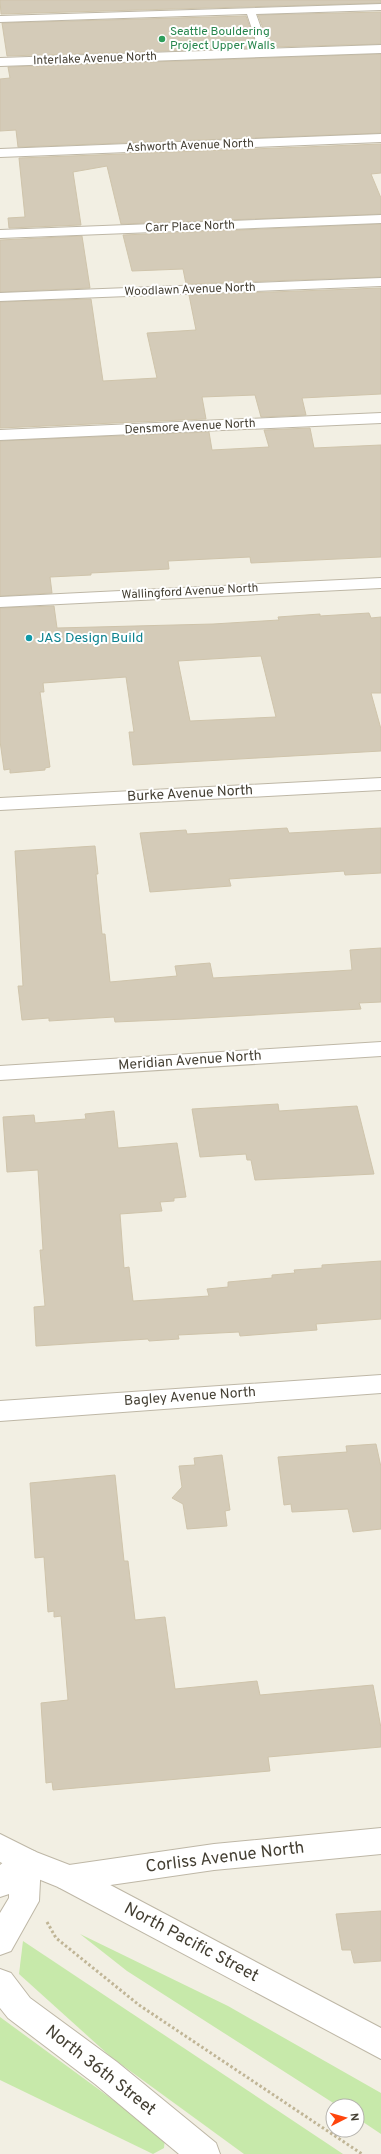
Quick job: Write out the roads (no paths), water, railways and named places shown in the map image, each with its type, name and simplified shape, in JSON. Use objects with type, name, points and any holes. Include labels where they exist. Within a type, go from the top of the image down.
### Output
[{"type":"street","name":"Interlake Avenue North","points":[[0,62],[381,49]]},
{"type":"street","name":"Ashworth Avenue North","points":[[0,153],[381,138]]},
{"type":"street","name":"Carr Place North","points":[[0,234],[381,219]]},
{"type":"street","name":"Woodlawn Avenue North","points":[[0,297],[381,282]]},
{"type":"street","name":"Densmore Avenue North","points":[[0,435],[381,418]]},
{"type":"street","name":"Wallingford Avenue North","points":[[0,602],[381,583]]},
{"type":"street","name":"Burke Avenue North","points":[[0,804],[381,784]]},
{"type":"street","name":"Meridian Avenue North","points":[[0,1073],[381,1049]]},
{"type":"street","name":"Bagley Avenue North","points":[[0,1411],[381,1384]]},
{"type":"street","name":"Corliss Avenue North","points":[[69,1878],[214,1857],[381,1841]]},
{"type":"street","name":"North Pacific Street","points":[[0,1847],[26,1861],[69,1878],[381,2044]]},
{"type":"street","points":[[0,1884],[26,1861]]},
{"type":"street","points":[[0,1941],[24,1901],[26,1861]]},
{"type":"street","name":"North 36th Street","points":[[0,1983],[19,2008],[106,2073],[204,2154]]},
{"type":"lane","points":[[0,19],[381,7]]},
{"type":"lane","points":[[251,11],[265,53]]},
{"type":"place","name":"Seattle Bouldering Project Upper Walls","points":[[162,39]]},
{"type":"place","name":"JAS Design Build","points":[[29,638]]}]
